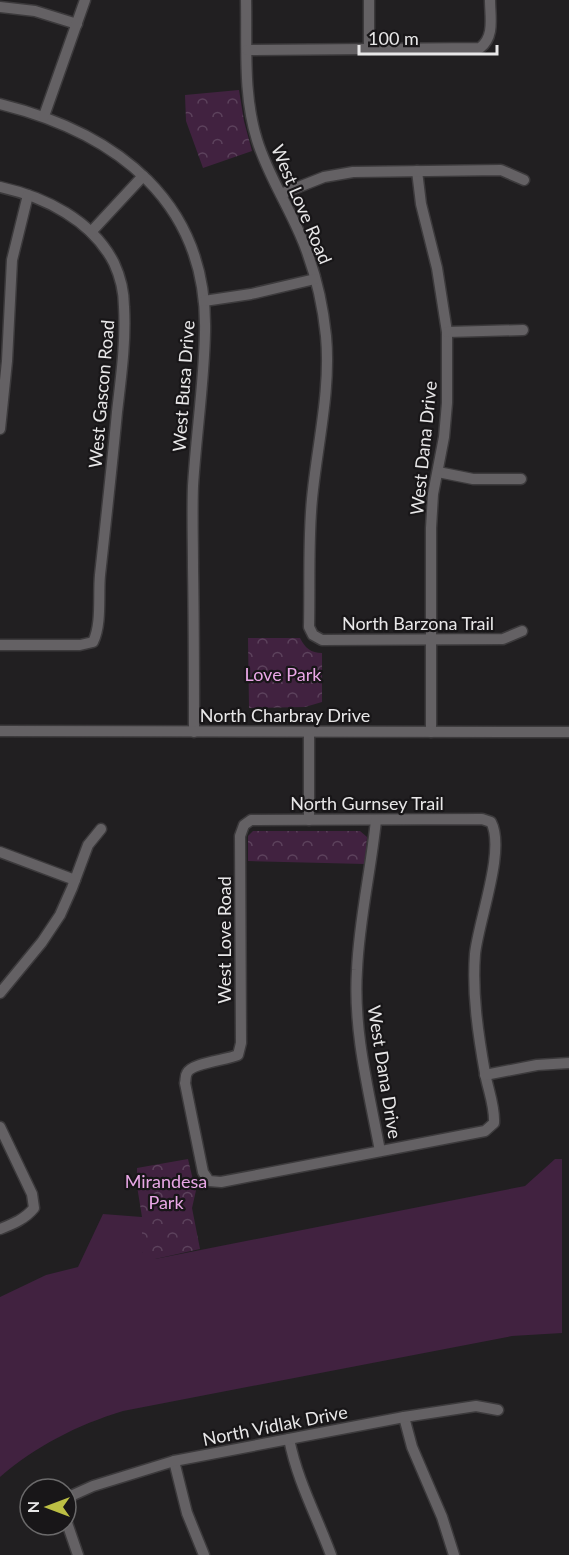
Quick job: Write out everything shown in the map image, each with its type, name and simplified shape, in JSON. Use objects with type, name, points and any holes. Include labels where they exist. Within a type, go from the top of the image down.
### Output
[{"type":"street","points":[[44,116],[85,0]]},
{"type":"street","name":"West Love Road","points":[[246,0],[246,50],[251,118],[258,141],[304,245],[315,279],[326,336],[326,397],[312,502],[309,627],[313,635]]},
{"type":"street","points":[[369,0],[369,49]]},
{"type":"street","points":[[246,50],[480,48],[488,42],[490,35],[490,0]]},
{"type":"street","points":[[0,7],[35,11],[77,24]]},
{"type":"street","name":"West Busa Drive","points":[[0,104],[44,116],[71,127],[100,142],[126,161],[153,185],[172,210],[188,238],[198,266],[204,301],[205,332],[193,488],[194,732]]},
{"type":"street","points":[[281,194],[324,177],[353,171],[501,170],[524,180]]},
{"type":"street","name":"West Dana Drive","points":[[417,171],[421,204],[439,279],[447,332],[447,403],[431,528],[431,732]]},
{"type":"street","points":[[91,232],[144,176]]},
{"type":"street","name":"West Gascon Road","points":[[0,187],[28,195],[61,210],[91,232],[114,263],[121,281],[124,306],[122,371],[100,581],[97,619],[99,631],[93,642],[80,645],[0,645]]},
{"type":"street","points":[[0,429],[7,361],[12,260],[28,195]]},
{"type":"street","points":[[204,301],[251,294],[315,279]]},
{"type":"street","points":[[447,332],[523,330]]},
{"type":"street","points":[[438,472],[473,479],[521,479]]},
{"type":"street","name":"North Barzona Trail","points":[[313,635],[322,640],[503,639],[522,631]]},
{"type":"street","name":"North Charbray Drive","points":[[0,731],[569,732]]},
{"type":"street","points":[[309,732],[309,820]]},
{"type":"street","name":"North Gurnsey Trail","points":[[244,825],[251,820],[482,819],[490,822],[495,830],[492,868],[475,951],[474,981],[476,1015],[486,1075]]},
{"type":"street","name":"West Dana Drive","points":[[376,820],[360,936],[357,1007],[359,1040],[380,1151]]},
{"type":"street","name":"West Love Road","points":[[244,825],[240,836],[241,1043],[238,1055],[192,1066],[187,1073],[185,1083],[203,1172],[209,1181],[221,1182],[380,1151]]},
{"type":"street","points":[[0,993],[42,942],[60,915],[88,845],[101,829]]},
{"type":"street","points":[[0,852],[75,880]]},
{"type":"street","points":[[380,1151],[485,1131],[494,1123],[495,1111],[486,1075],[537,1065],[569,1063]]},
{"type":"street","points":[[0,1127],[32,1194],[34,1208],[18,1222],[0,1229]]},
{"type":"street","name":"North Vidlak Drive","points":[[78,1493],[174,1461],[404,1417],[476,1406],[498,1410]]},
{"type":"street","points":[[404,1417],[412,1447],[442,1517],[454,1555]]},
{"type":"street","points":[[289,1439],[305,1495],[331,1555]]},
{"type":"street","points":[[174,1461],[179,1489],[204,1555]]},
{"type":"street","points":[[72,1537],[78,1555]]},
{"type":"green space","points":[[239,90],[252,151],[203,168],[186,121],[185,95]]},
{"type":"green space","name":"Love Park","points":[[248,638],[300,638],[309,649],[322,653],[322,702],[305,707],[249,708]]},
{"type":"green space","points":[[253,831],[360,831],[367,837],[365,864],[248,861],[248,836]]},
{"type":"green space","name":"Mirandesa Park","points":[[188,1159],[193,1180],[197,1186],[192,1208],[200,1249],[147,1259],[142,1252],[142,1217],[137,1186],[137,1168]]},
{"type":"green space","points":[[555,1159],[562,1159],[562,1333],[512,1336],[123,1411],[89,1423],[43,1446],[0,1477],[0,1297],[46,1275],[78,1267],[103,1214],[142,1217],[142,1252],[155,1259],[525,1186]]}]
